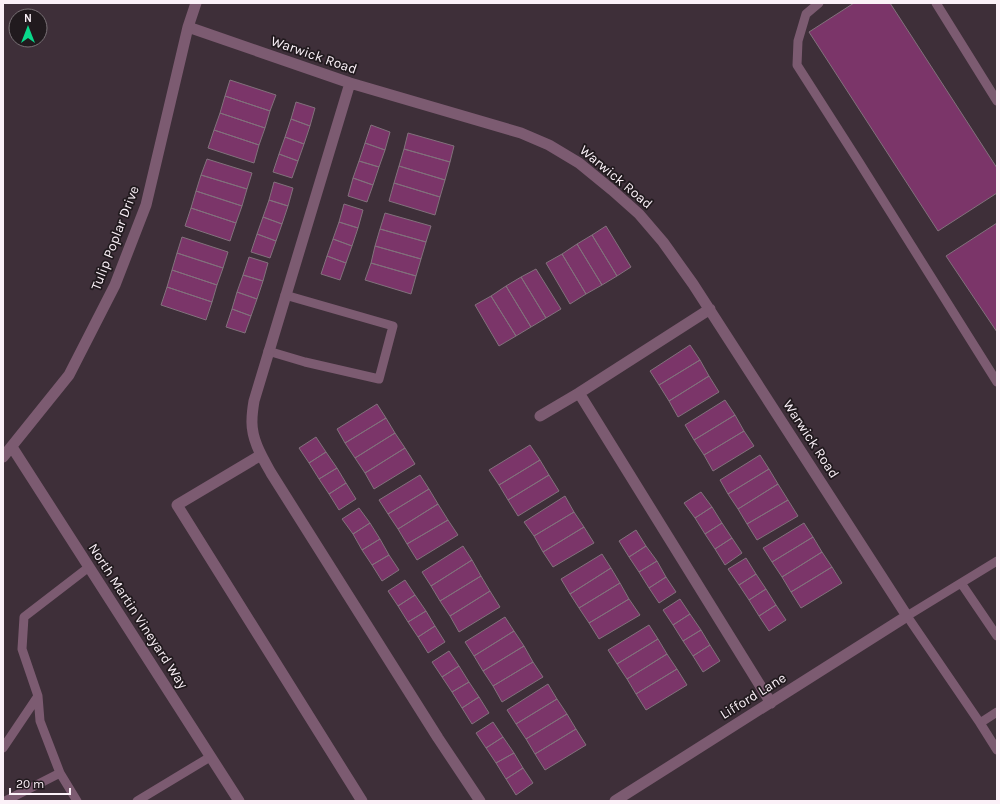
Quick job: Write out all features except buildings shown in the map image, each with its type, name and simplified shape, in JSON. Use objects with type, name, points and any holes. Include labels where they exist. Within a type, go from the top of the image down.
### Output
[{"type":"street","name":"Tulip Poplar Drive","points":[[3,458],[69,375],[115,285],[146,205],[188,27],[196,3]]},
{"type":"street","name":"Warwick Road","points":[[188,27],[350,84],[521,132],[549,145],[579,163],[612,190],[639,214],[663,242],[693,284],[907,616]]},
{"type":"street","points":[[350,84],[254,400],[252,421],[255,439],[261,455],[275,480],[480,801]]},
{"type":"street","points":[[540,416],[579,394],[710,309]]},
{"type":"street","points":[[579,394],[771,702]]},
{"type":"street","name":"North Martin Vineyard Way","points":[[12,447],[239,801]]},
{"type":"street","points":[[261,455],[177,505],[362,801]]},
{"type":"street","name":"Lifford Lane","points":[[615,801],[907,616]]},
{"type":"lane","points":[[819,3],[806,14],[798,41],[797,66],[997,382]]},
{"type":"lane","points":[[936,3],[997,101]]},
{"type":"lane","points":[[268,351],[305,362],[379,380],[393,326],[285,295]]},
{"type":"lane","points":[[997,561],[907,616],[997,750]]},
{"type":"lane","points":[[77,801],[60,773],[40,721],[38,696],[22,649],[24,617],[89,567]]},
{"type":"lane","points":[[961,583],[997,636]]},
{"type":"lane","points":[[3,748],[38,696]]},
{"type":"lane","points":[[980,723],[997,712]]},
{"type":"lane","points":[[137,801],[210,757]]},
{"type":"lane","points":[[5,801],[60,773]]}]
